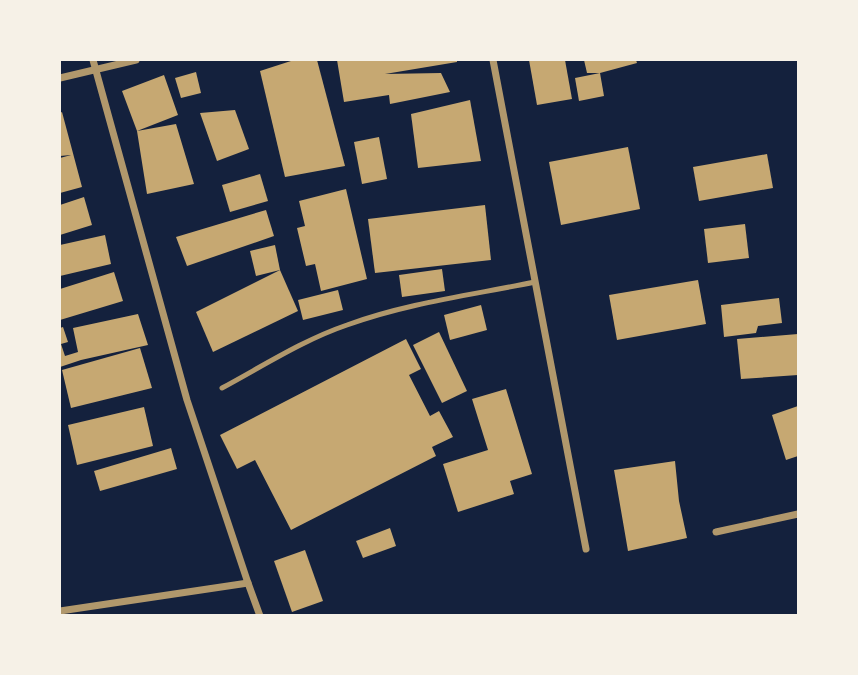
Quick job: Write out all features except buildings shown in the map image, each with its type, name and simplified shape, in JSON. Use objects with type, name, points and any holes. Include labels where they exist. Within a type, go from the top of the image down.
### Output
[{"type":"street","points":[[93,60],[187,400],[260,615]]},
{"type":"street","points":[[60,78],[136,60]]},
{"type":"street","points":[[493,60],[586,549]]},
{"type":"street","points":[[716,532],[799,514]]},
{"type":"street","points":[[60,611],[248,583]]},
{"type":"lane","points":[[222,388],[312,339],[344,326],[389,311],[535,282]]}]
